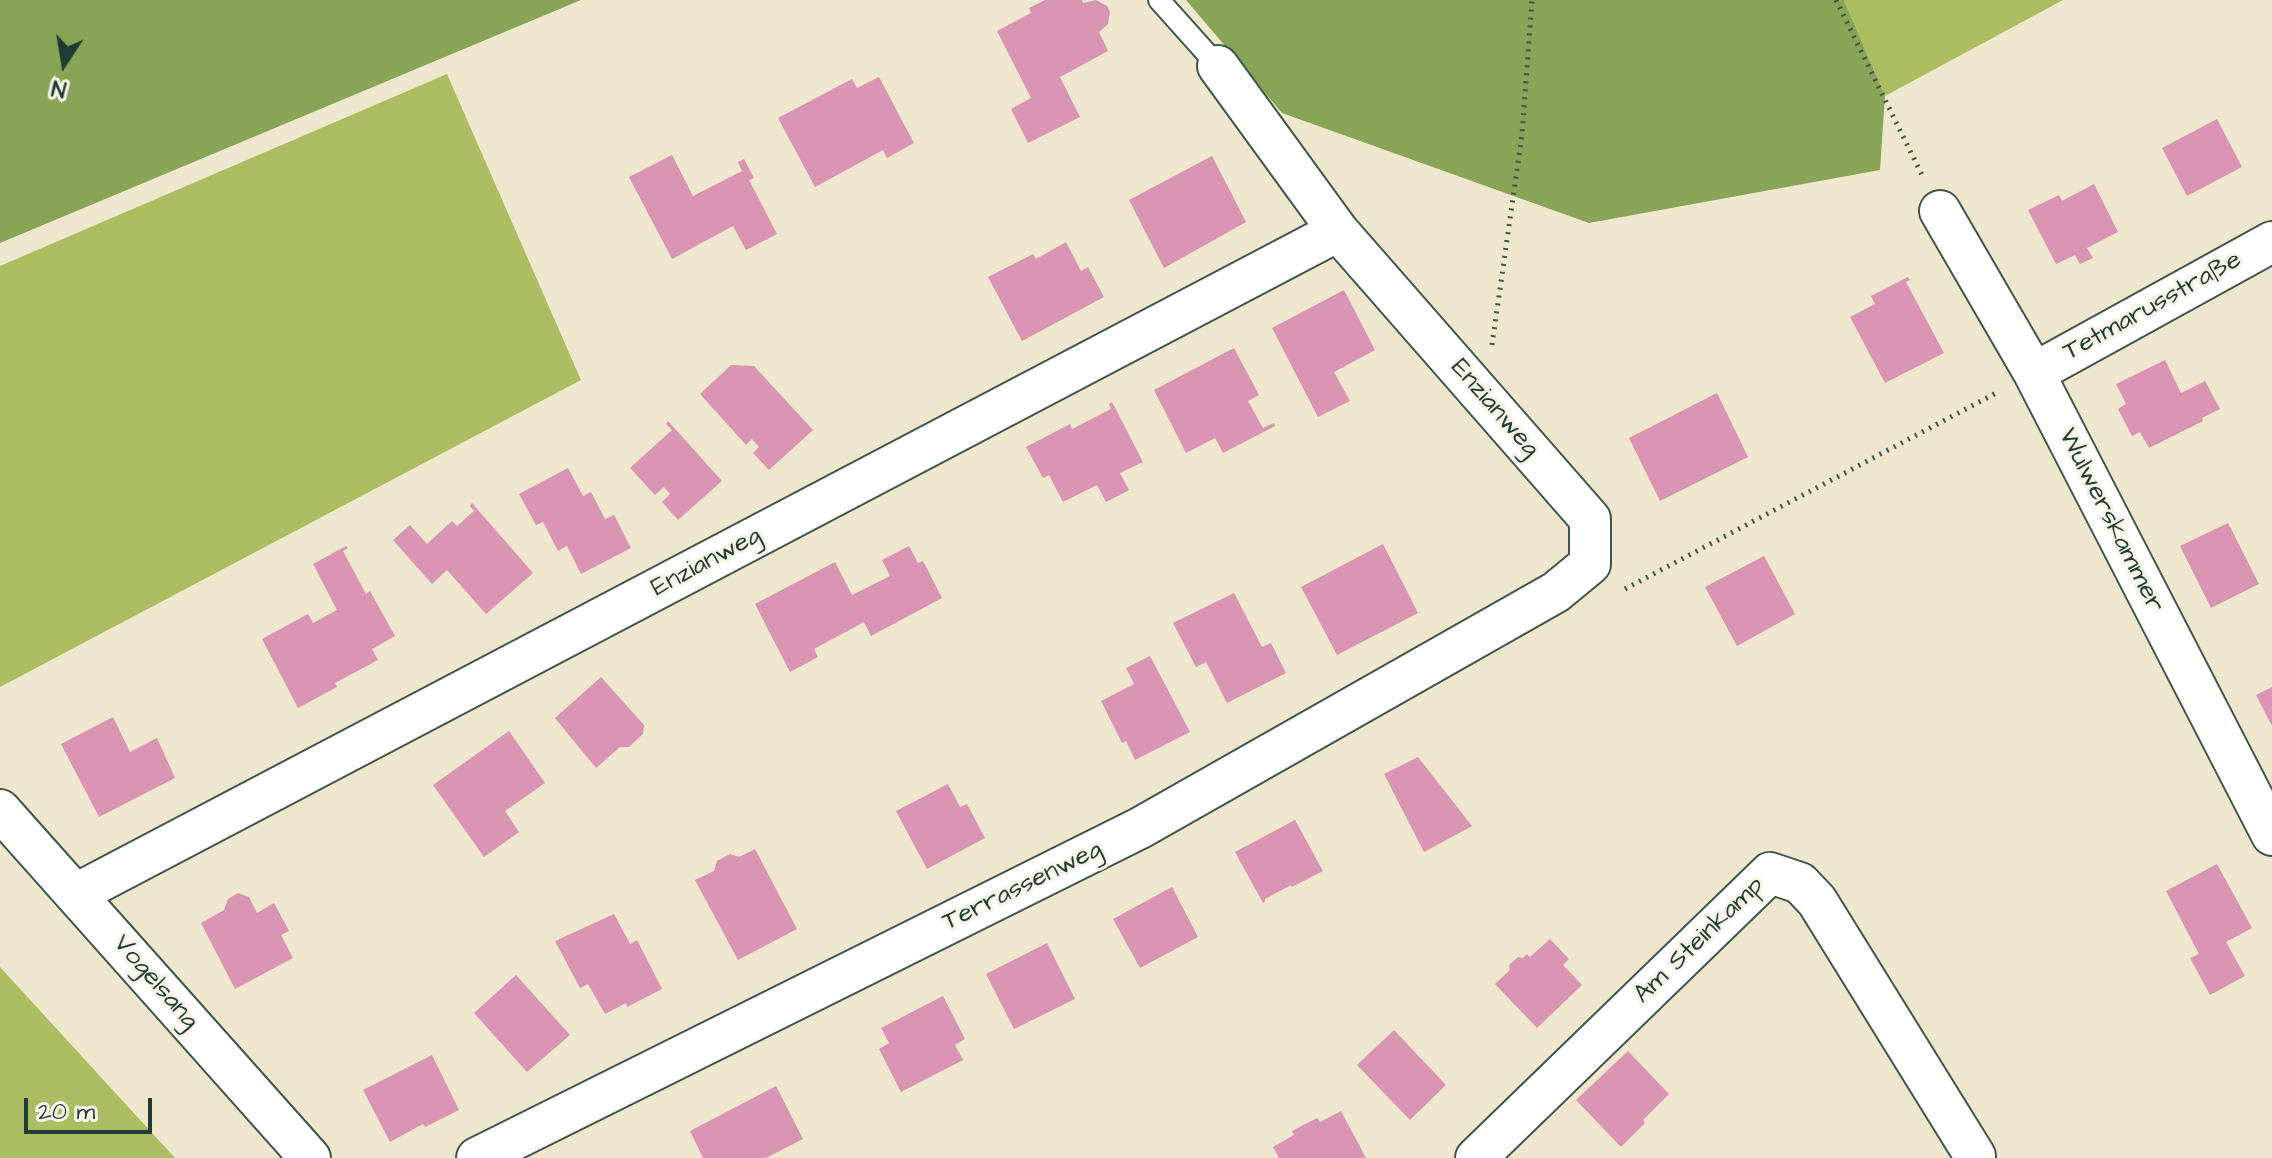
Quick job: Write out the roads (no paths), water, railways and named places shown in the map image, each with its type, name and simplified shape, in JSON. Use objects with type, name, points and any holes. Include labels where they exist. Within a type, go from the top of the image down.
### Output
[{"type":"street","name":"Enzianweg","points":[[1218,66],[1338,231],[1590,519],[1590,564],[1556,592]]},
{"type":"street","name":"Wulwerskammer","points":[[1940,211],[2034,373],[2272,835]]},
{"type":"street","name":"Enzianweg","points":[[76,894],[1338,231]]},
{"type":"street","name":"Tetmarusstraße","points":[[2034,373],[2272,242]]},
{"type":"street","name":"Terrassenweg","points":[[477,1158],[1140,828],[1556,592]]},
{"type":"street","name":"Vogelsang","points":[[0,810],[310,1158]]},
{"type":"street","name":"Am Steinkamp","points":[[1476,1158],[1770,873],[1800,883],[1817,901],[1975,1156],[1973,1158]]},
{"type":"lane","points":[[1159,0],[1218,66]]}]
